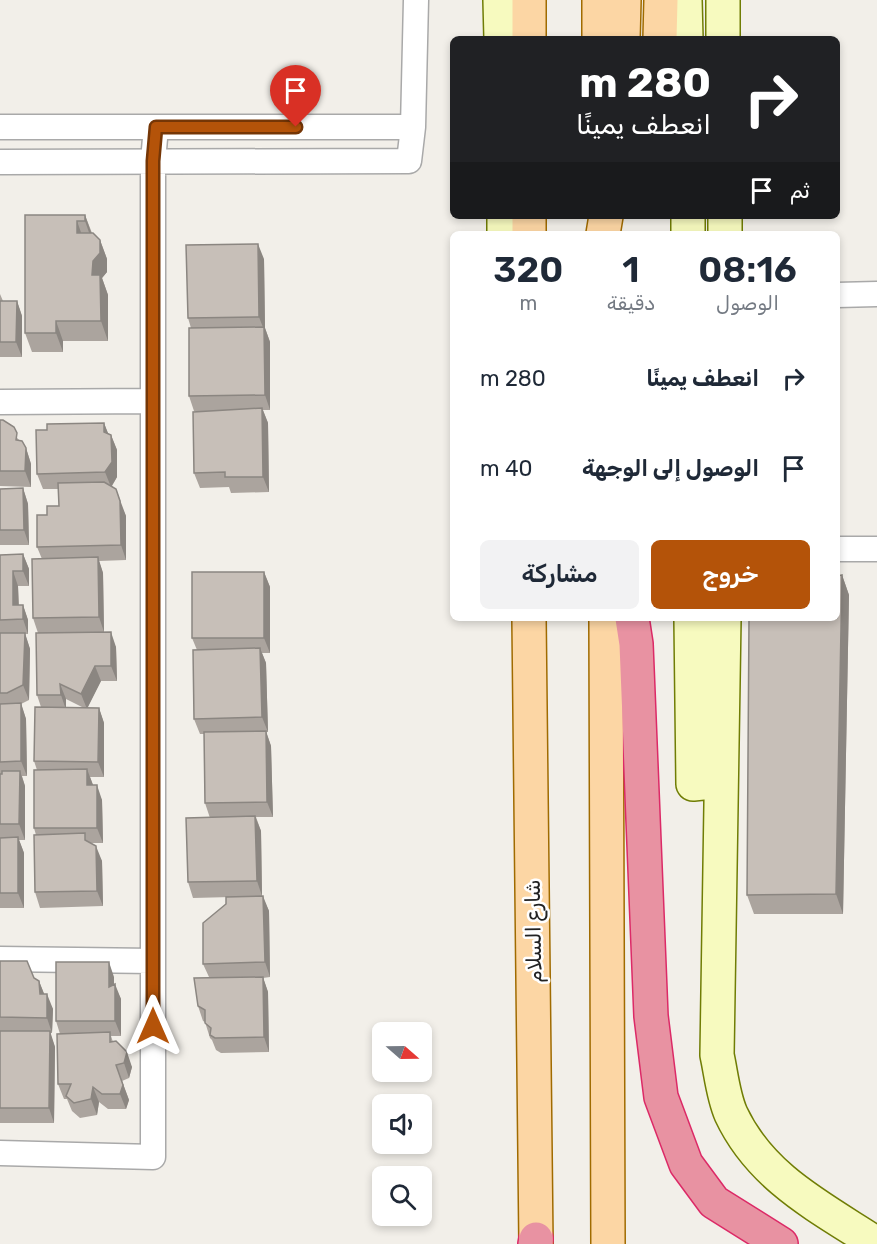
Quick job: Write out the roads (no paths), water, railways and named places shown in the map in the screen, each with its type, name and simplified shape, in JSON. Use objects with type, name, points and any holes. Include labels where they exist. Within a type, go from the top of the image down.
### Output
[{"type":"highway","points":[[632,621],[636,644],[651,1016],[661,1097],[686,1164],[714,1202],[782,1244]]},
{"type":"main road","points":[[500,0],[501,36]]},
{"type":"main road","points":[[529,0],[529,36]]},
{"type":"main road","points":[[599,0],[599,36]]},
{"type":"main road","points":[[623,36],[624,0]]},
{"type":"main road","points":[[660,36],[661,0]]},
{"type":"main road","points":[[685,0],[686,36]]},
{"type":"main road","points":[[723,0],[723,36]]},
{"type":"main road","name":"شارع السلام","points":[[530,621],[536,1242]]},
{"type":"main road","points":[[606,621],[608,1244]]},
{"type":"main road","points":[[691,621],[693,784],[722,781]]},
{"type":"main road","points":[[724,621],[717,1055],[730,1111],[750,1148],[783,1183],[877,1244]]},
{"type":"street","points":[[0,162],[409,161],[413,127],[416,0]]},
{"type":"street","points":[[0,127],[413,127]]},
{"type":"street","points":[[0,1153],[153,1157],[153,161],[156,127]]},
{"type":"street","points":[[840,295],[877,294]]},
{"type":"street","points":[[0,402],[153,401]]},
{"type":"street","points":[[840,549],[877,549]]},
{"type":"street","points":[[0,959],[153,961]]}]
